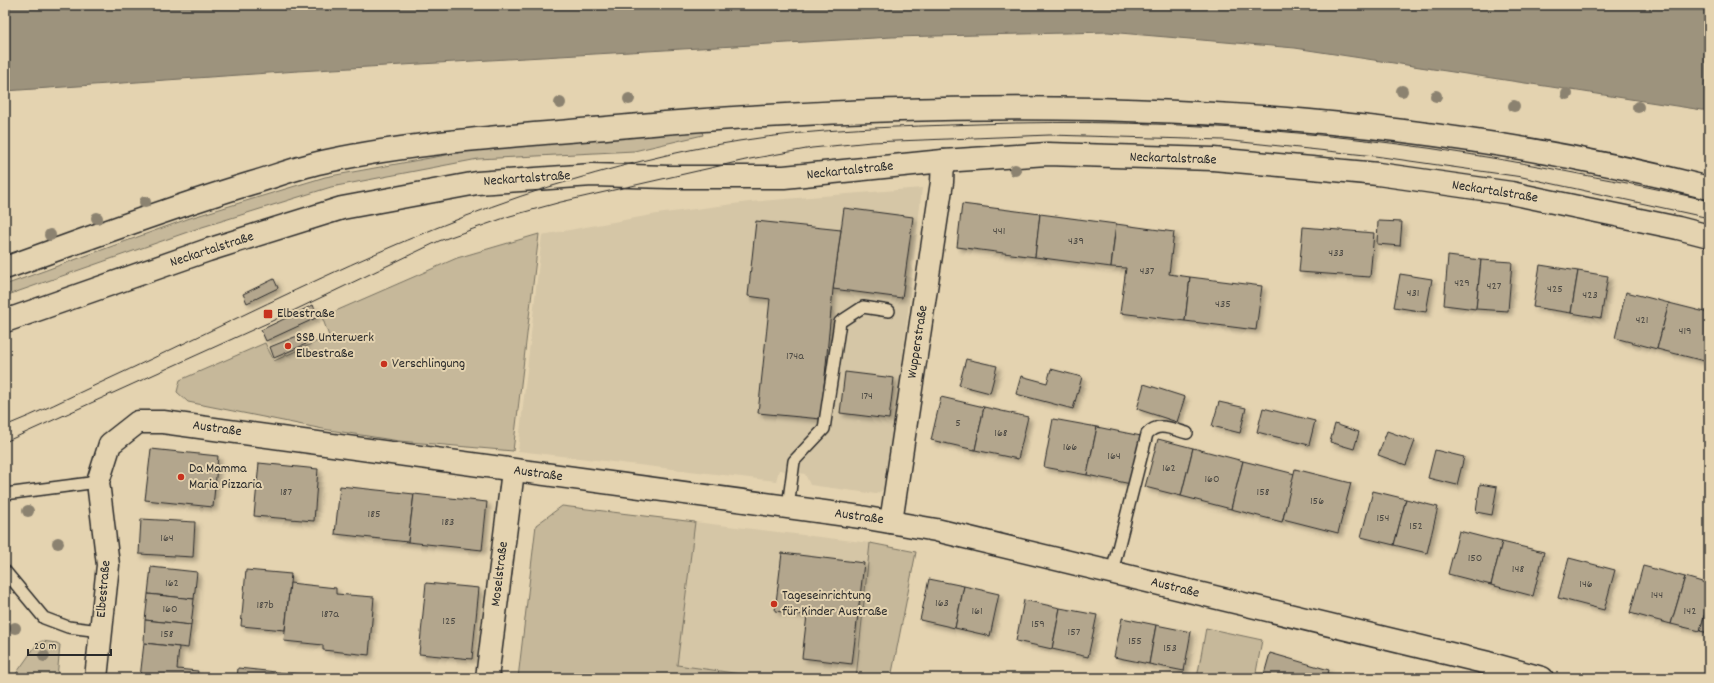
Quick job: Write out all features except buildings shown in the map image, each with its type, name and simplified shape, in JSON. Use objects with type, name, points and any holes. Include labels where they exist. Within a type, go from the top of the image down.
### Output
[{"type":"main road","points":[[5,268],[188,202],[324,161],[438,143],[681,122],[856,111],[1049,109],[1238,115],[1378,128],[1520,147],[1671,178],[1709,188]]},
{"type":"main road","name":"Neckartalstraße","points":[[5,320],[208,250],[342,208],[477,183],[592,175],[669,178],[784,178],[943,161],[1047,154],[1213,160],[1378,174],[1511,193],[1678,228],[1709,236]]},
{"type":"main road","name":"Wupperstraße","points":[[891,522],[942,182],[943,161]]},
{"type":"main road","name":"Elbestraße","points":[[96,678],[108,565],[98,482],[110,444],[138,422],[163,422]]},
{"type":"main road","name":"Austraße","points":[[163,422],[513,471],[788,507],[936,530],[1488,663],[1542,678]]},
{"type":"main road","name":"Moselstraße","points":[[487,678],[513,471]]},
{"type":"lane","points":[[788,507],[794,461],[824,429],[840,322],[863,307],[889,310]]},
{"type":"lane","points":[[1112,572],[1147,434],[1152,428],[1161,426],[1187,433]]},
{"type":"lane","points":[[5,494],[98,482]]},
{"type":"lane","points":[[5,571],[44,618],[68,628],[100,631]]},
{"type":"shaded area","points":[[5,5],[1709,5],[1709,111],[1295,48],[1108,32],[892,37],[298,71],[5,91]]},
{"type":"shaded area","points":[[700,126],[703,135],[634,151],[478,159],[331,187],[199,228],[5,296],[5,285],[190,218],[325,177],[474,150]]},
{"type":"shaded area","points":[[922,188],[888,487],[876,494],[810,485],[805,474],[779,470],[776,481],[518,451],[542,235],[657,214],[749,202]]},
{"type":"shaded area","points":[[539,234],[513,451],[399,441],[323,429],[188,402],[177,392],[180,380],[265,343],[274,361],[329,336],[322,317],[457,258]]},
{"type":"shaded area","points":[[562,506],[695,522],[677,665],[769,678],[518,678],[536,525]]},
{"type":"shaded area","name":"Tageseinrichtung für Kinder Austraße","points":[[695,522],[870,543],[856,678],[769,678],[677,665]]},
{"type":"shaded area","points":[[870,543],[916,552],[891,678],[856,678]]},
{"type":"shaded area","points":[[1206,628],[1262,640],[1255,678],[1197,678]]},
{"type":"shaded area","points":[[42,641],[57,643],[60,645],[57,678],[13,678],[37,644]]},
{"type":"tram line","points":[[5,426],[54,405],[378,252],[491,207],[549,187],[643,161],[715,145],[799,133],[858,129],[1054,122],[1205,126],[1280,131],[1430,148],[1505,160],[1611,180],[1709,201]]},
{"type":"tram line","points":[[5,442],[272,321],[439,241],[510,216],[561,202],[750,159],[812,148],[871,142],[1050,135],[1223,140],[1375,156],[1522,177],[1709,218]]},
{"type":"place","name":"Elbestraße","points":[[268,314]]},
{"type":"place","name":"SSB Unterwerk Elbestraße","points":[[288,346]]},
{"type":"place","name":"Verschlingung","points":[[384,364]]},
{"type":"place","name":"Da Mamma Maria Pizzaria","points":[[181,477]]},
{"type":"place","name":"Tageseinrichtung für Kinder Austraße","points":[[774,604]]}]
